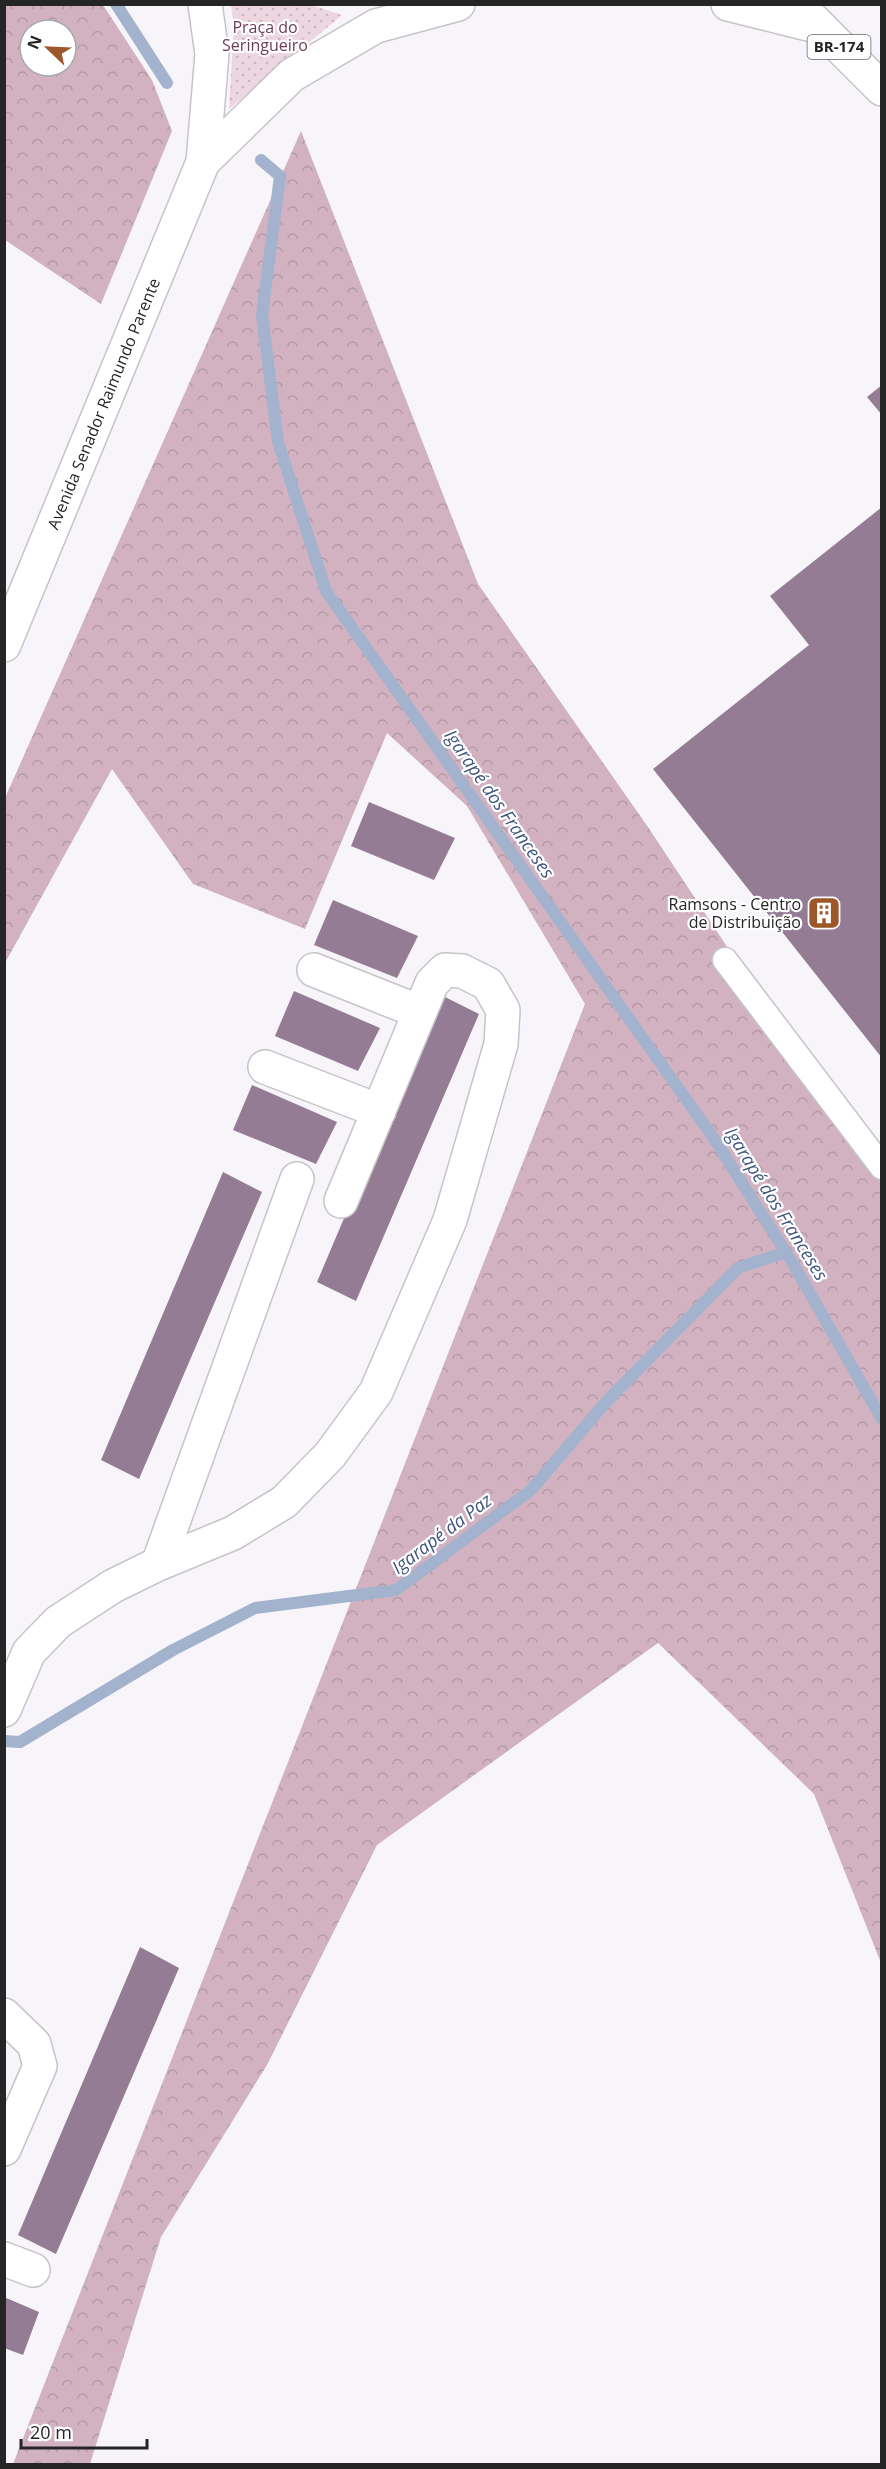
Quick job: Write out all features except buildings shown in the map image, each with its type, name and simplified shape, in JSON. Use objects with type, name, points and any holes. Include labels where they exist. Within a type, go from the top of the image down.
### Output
[{"type":"main road","name":"Avenida Senador Raimundo Parente","points":[[4,645],[203,162],[212,54],[205,4]]},
{"type":"main road","name":"Avenida Senador Raimundo Parente","points":[[203,162],[292,75],[376,26],[458,4]]},
{"type":"main road","points":[[728,4],[808,16]]},
{"type":"main road","name":"BR-174","points":[[808,16],[882,89]]},
{"type":"main road","points":[[314,970],[420,1012]]},
{"type":"main road","points":[[6,1707],[28,1652],[58,1622],[112,1586],[158,1563],[233,1533],[284,1502],[330,1455],[376,1392],[450,1220],[501,1044],[503,1010],[488,984],[462,971],[445,970],[432,983],[341,1201]]},
{"type":"main road","points":[[265,1068],[379,1111]]},
{"type":"main road","points":[[158,1563],[297,1179]]},
{"type":"main road","points":[[4,2015],[34,2044],[40,2066],[4,2150]]},
{"type":"lane","points":[[725,960],[882,1167]]},
{"type":"green space","points":[[4,5],[103,5],[152,80],[172,131],[101,304],[5,240]]},
{"type":"green space","name":"Praça do Seringueiro","points":[[231,5],[311,5],[342,15],[229,109],[234,26]]},
{"type":"green space","points":[[301,131],[478,584],[650,830],[881,1180],[881,1963],[814,1794],[658,1643],[377,1845],[267,2065],[161,2237],[90,2464],[13,2464],[585,1004],[467,806],[387,733],[305,929],[193,884],[112,769],[5,963],[5,798]]},
{"type":"waterway","name":"Igarapé dos Franceses","points":[[116,4],[167,83]]},
{"type":"waterway","name":"Igarapé dos Franceses","points":[[261,160],[280,176],[262,315],[278,442],[326,591],[715,1140],[792,1262],[882,1419]]},
{"type":"waterway","name":"Igarapé da Paz","points":[[4,1741],[20,1742],[173,1650],[255,1608],[396,1590],[531,1490],[605,1403],[738,1268],[786,1252],[789,1257]]},
{"type":"place","name":"Ramsons - Centro de Distribuição","points":[[824,913]]}]
